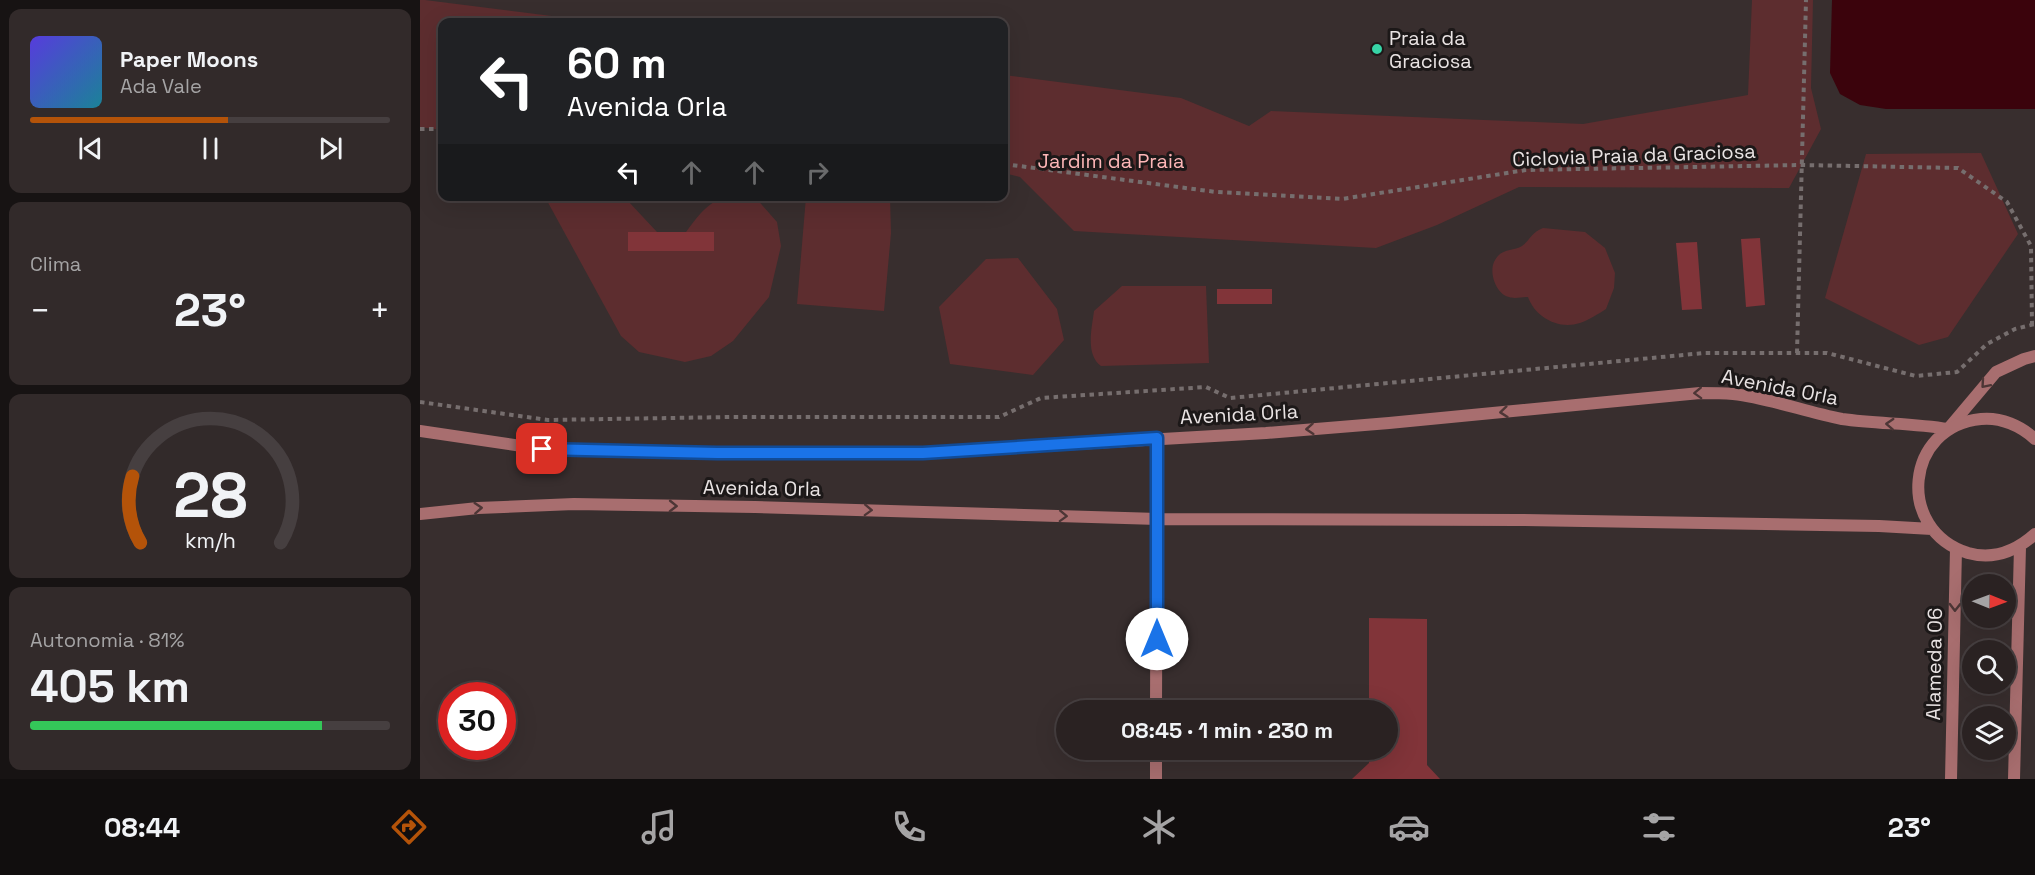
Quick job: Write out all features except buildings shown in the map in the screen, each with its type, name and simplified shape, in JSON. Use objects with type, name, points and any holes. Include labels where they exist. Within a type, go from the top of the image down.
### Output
[{"type":"street","points":[[2035,356],[1996,372],[1948,429],[1934,442],[1924,458],[1918,476],[1918,495],[1922,513],[1943,541],[1956,549],[1977,555],[1999,554],[2026,545],[2035,534]]},
{"type":"street","name":"Avenida Orla","points":[[421,431],[542,449],[717,453],[923,453],[1266,433],[1700,393],[1732,394],[1820,415],[1853,420],[1920,424],[1948,429]]},
{"type":"street","points":[[1948,429],[1969,420],[1992,418],[2014,424],[2035,440]]},
{"type":"street","points":[[420,445],[421,431]]},
{"type":"street","points":[[1156,700],[1157,438]]},
{"type":"street","name":"Avenida Orla","points":[[420,514],[478,508],[574,504],[1158,519],[1518,520],[1879,526],[1932,529]]},
{"type":"street","points":[[2014,779],[2026,545]]},
{"type":"street","name":"Alameda 06","points":[[1952,779],[1956,549]]},
{"type":"street","points":[[1156,760],[1156,779]]},
{"type":"path","points":[[1797,353],[1806,0]]},
{"type":"path","points":[[420,129],[438,129]]},
{"type":"path","name":"Ciclovia Praia da Graciosa","points":[[1008,165],[1216,192],[1342,199],[1526,170],[1802,165],[1958,168],[2007,202],[2031,246],[2033,325]]},
{"type":"path","points":[[420,402],[548,420],[999,417],[1041,398],[1206,387],[1230,398],[1704,353],[1827,352],[1916,376],[1958,372],[1987,344],[2015,329],[2033,325]]},
{"type":"green space","points":[[420,0],[567,18],[438,18],[438,129],[420,127]]},
{"type":"green space","name":"Jardim da Praia","points":[[1752,0],[1813,0],[1811,88],[1821,129],[1789,188],[1519,187],[1437,225],[1376,248],[1074,231],[1020,177],[1008,174],[1008,76],[1181,98],[1249,126],[1271,111],[1583,124],[1748,95]]},
{"type":"green space","points":[[1981,153],[2018,234],[1948,337],[1919,345],[1825,298],[1866,154]]},
{"type":"green space","points":[[547,201],[628,201],[657,232],[628,232],[628,251],[713,251],[713,232],[686,232],[701,213],[717,201],[759,201],[777,222],[781,246],[769,297],[733,341],[711,356],[685,362],[639,352],[621,336]]},
{"type":"green space","points":[[806,201],[890,201],[891,233],[884,311],[797,304]]},
{"type":"green space","points":[[1543,228],[1585,232],[1605,248],[1615,273],[1614,288],[1606,309],[1580,323],[1564,325],[1542,316],[1528,297],[1511,298],[1500,292],[1492,272],[1497,257],[1522,246],[1533,234]]},
{"type":"green space","points":[[1018,258],[1057,309],[1064,340],[1033,375],[950,364],[939,307],[986,259]]},
{"type":"green space","points":[[1122,286],[1206,286],[1209,363],[1101,366],[1096,361],[1091,348],[1094,311]]},
{"type":"shaded area","points":[[1832,0],[2035,0],[2035,109],[1886,109],[1860,105],[1840,94],[1830,73]]},
{"type":"place","name":"Praia da Graciosa","points":[[1377,49]]},
{"type":"route","points":[[542,449],[717,453],[923,453],[1157,438],[1157,639]]}]
